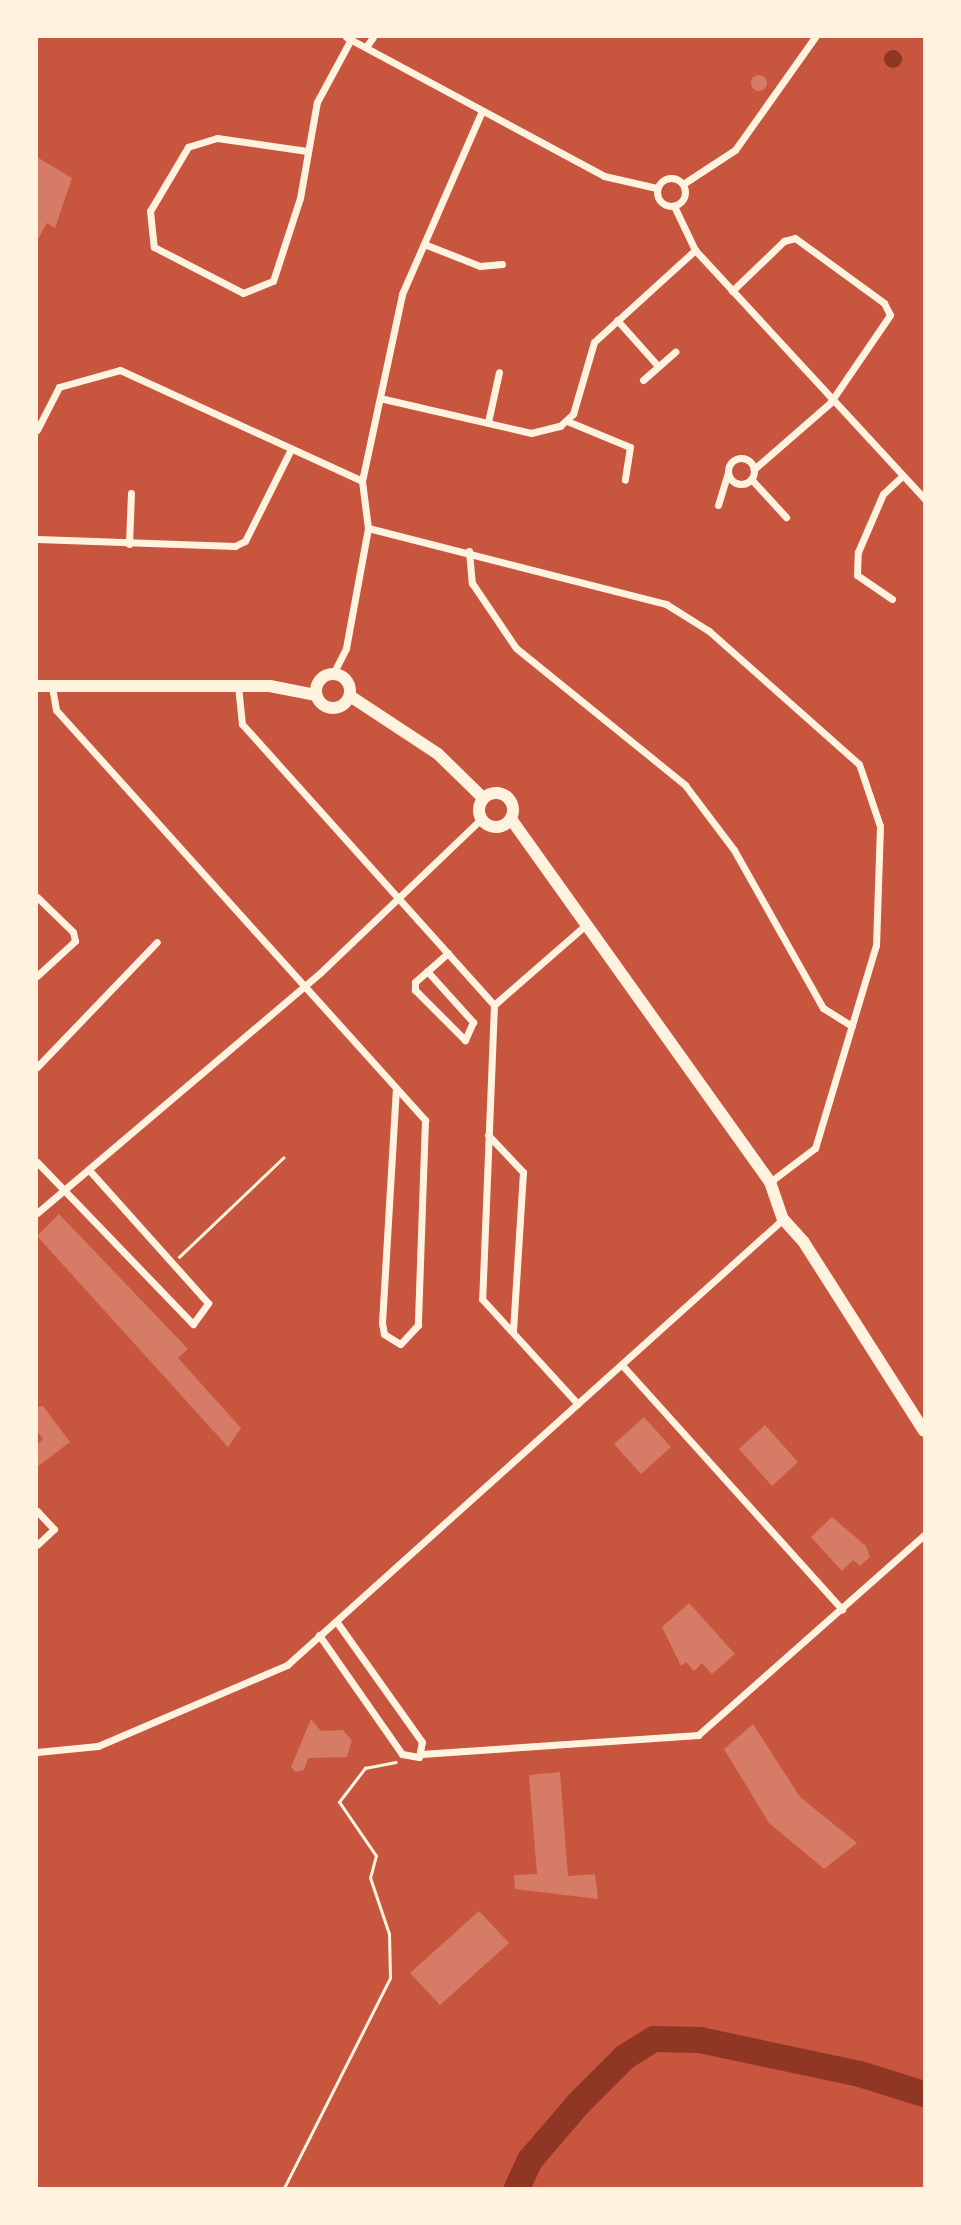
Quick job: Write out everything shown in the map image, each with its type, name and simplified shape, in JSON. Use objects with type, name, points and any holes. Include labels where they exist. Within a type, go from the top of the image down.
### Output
[{"type":"main road","points":[[316,695],[319,681],[333,674],[347,681],[350,696],[439,754],[484,798],[507,797],[510,819],[770,1182],[783,1219],[803,1241],[924,1431]]},
{"type":"main road","points":[[37,686],[238,686],[316,695],[330,709],[350,696]]},
{"type":"main road","points":[[484,798],[481,819],[495,827],[510,819]]},
{"type":"street","points":[[366,47],[373,37]]},
{"type":"street","points":[[683,184],[735,150],[815,37]]},
{"type":"street","points":[[307,151],[217,138],[188,147],[150,211],[154,247],[243,293],[265,289],[287,247],[307,151],[326,80],[348,38],[604,176],[657,188]]},
{"type":"street","points":[[333,674],[346,648],[368,528],[362,481],[384,399],[402,294],[482,111]]},
{"type":"street","points":[[657,188],[671,177],[683,184]]},
{"type":"street","points":[[674,206],[685,197],[683,184]]},
{"type":"street","points":[[657,188],[661,202],[674,206],[695,250],[900,478],[923,494]]},
{"type":"street","points":[[732,291],[784,241],[795,238],[884,303],[886,328],[830,403],[754,470],[751,479]]},
{"type":"street","points":[[424,244],[480,266],[502,264]]},
{"type":"street","points":[[567,421],[590,349],[617,320],[695,250]]},
{"type":"street","points":[[617,320],[659,366]]},
{"type":"street","points":[[643,380],[675,352]]},
{"type":"street","points":[[37,430],[60,387],[120,370],[290,451],[362,481]]},
{"type":"street","points":[[488,422],[499,372]]},
{"type":"street","points":[[384,399],[531,433],[567,421],[630,447],[625,480]]},
{"type":"street","points":[[37,539],[129,544],[245,541],[290,451]]},
{"type":"street","points":[[718,505],[728,472],[741,458],[754,470]]},
{"type":"street","points":[[728,472],[736,483],[751,479]]},
{"type":"street","points":[[892,599],[857,575],[858,552],[883,494],[900,478]]},
{"type":"street","points":[[751,479],[786,517]]},
{"type":"street","points":[[129,544],[131,493]]},
{"type":"street","points":[[368,528],[469,551],[680,611],[859,764],[876,805],[882,891],[876,945],[815,1148],[770,1182]]},
{"type":"street","points":[[469,551],[472,583],[516,648],[685,785],[734,850],[823,1008],[852,1026]]},
{"type":"street","points":[[238,686],[243,724],[494,1005],[482,1298],[578,1404]]},
{"type":"street","points":[[52,687],[56,710],[304,986],[396,1090],[428,1130],[418,1325],[400,1344],[384,1334],[382,1323],[396,1090]]},
{"type":"street","points":[[37,1213],[90,1171],[304,986],[481,819]]},
{"type":"street","points":[[37,897],[74,932],[75,942],[37,976]]},
{"type":"street","points":[[494,1005],[587,924]]},
{"type":"street","points":[[37,1067],[158,942]]},
{"type":"street","points":[[427,971],[473,1022],[465,1040],[415,990],[427,971],[448,953]]},
{"type":"street","points":[[488,1135],[523,1172],[513,1330]]},
{"type":"street","points":[[37,1162],[193,1324],[208,1303],[90,1171]]},
{"type":"street","points":[[37,1752],[98,1746],[156,1725],[270,1675],[336,1620],[783,1219]]},
{"type":"street","points":[[622,1365],[842,1609]]},
{"type":"street","points":[[37,1511],[54,1530],[37,1545]]},
{"type":"street","points":[[319,1635],[409,1759],[421,1754],[698,1735],[924,1535]]},
{"type":"street","points":[[336,1620],[422,1742],[421,1754]]},
{"type":"path","points":[[173,1264],[283,1158]]},
{"type":"path","points":[[284,2188],[390,1978],[389,1934],[370,1878],[376,1856],[339,1802],[365,1768],[409,1759]]},
{"type":"shaded area","points":[[893,50],[899,53],[902,59],[899,65],[893,68],[887,65],[884,59],[887,53]]},
{"type":"building","points":[[756,75],[762,75],[767,83],[765,89],[756,91],[751,86],[751,80]]},
{"type":"building","points":[[37,157],[72,178],[55,228],[47,223],[37,241]]},
{"type":"building","points":[[59,1214],[188,1349],[178,1358],[241,1428],[228,1447],[37,1236]]},
{"type":"building","points":[[43,1406],[70,1442],[37,1467],[37,1445],[43,1439],[37,1431],[37,1407]]},
{"type":"building","points":[[644,1417],[671,1447],[641,1474],[614,1444]]},
{"type":"building","points":[[765,1425],[798,1462],[772,1486],[739,1449]]},
{"type":"building","points":[[832,1517],[866,1546],[870,1557],[860,1566],[853,1560],[842,1571],[811,1537]]},
{"type":"building","points":[[689,1603],[735,1654],[712,1674],[702,1663],[694,1671],[686,1662],[681,1666],[662,1627]]},
{"type":"building","points":[[311,1719],[321,1731],[343,1730],[352,1740],[347,1757],[308,1758],[304,1770],[295,1772],[291,1767]]},
{"type":"building","points":[[753,1724],[800,1797],[857,1843],[824,1869],[769,1823],[724,1749]]},
{"type":"building","points":[[560,1772],[568,1876],[595,1874],[598,1899],[515,1889],[514,1875],[537,1874],[529,1775]]},
{"type":"building","points":[[479,1911],[509,1943],[440,2005],[410,1973]]},
{"type":"waterway","points":[[517,2188],[530,2160],[579,2103],[625,2057],[654,2039],[700,2040],[860,2074],[924,2094]]}]
